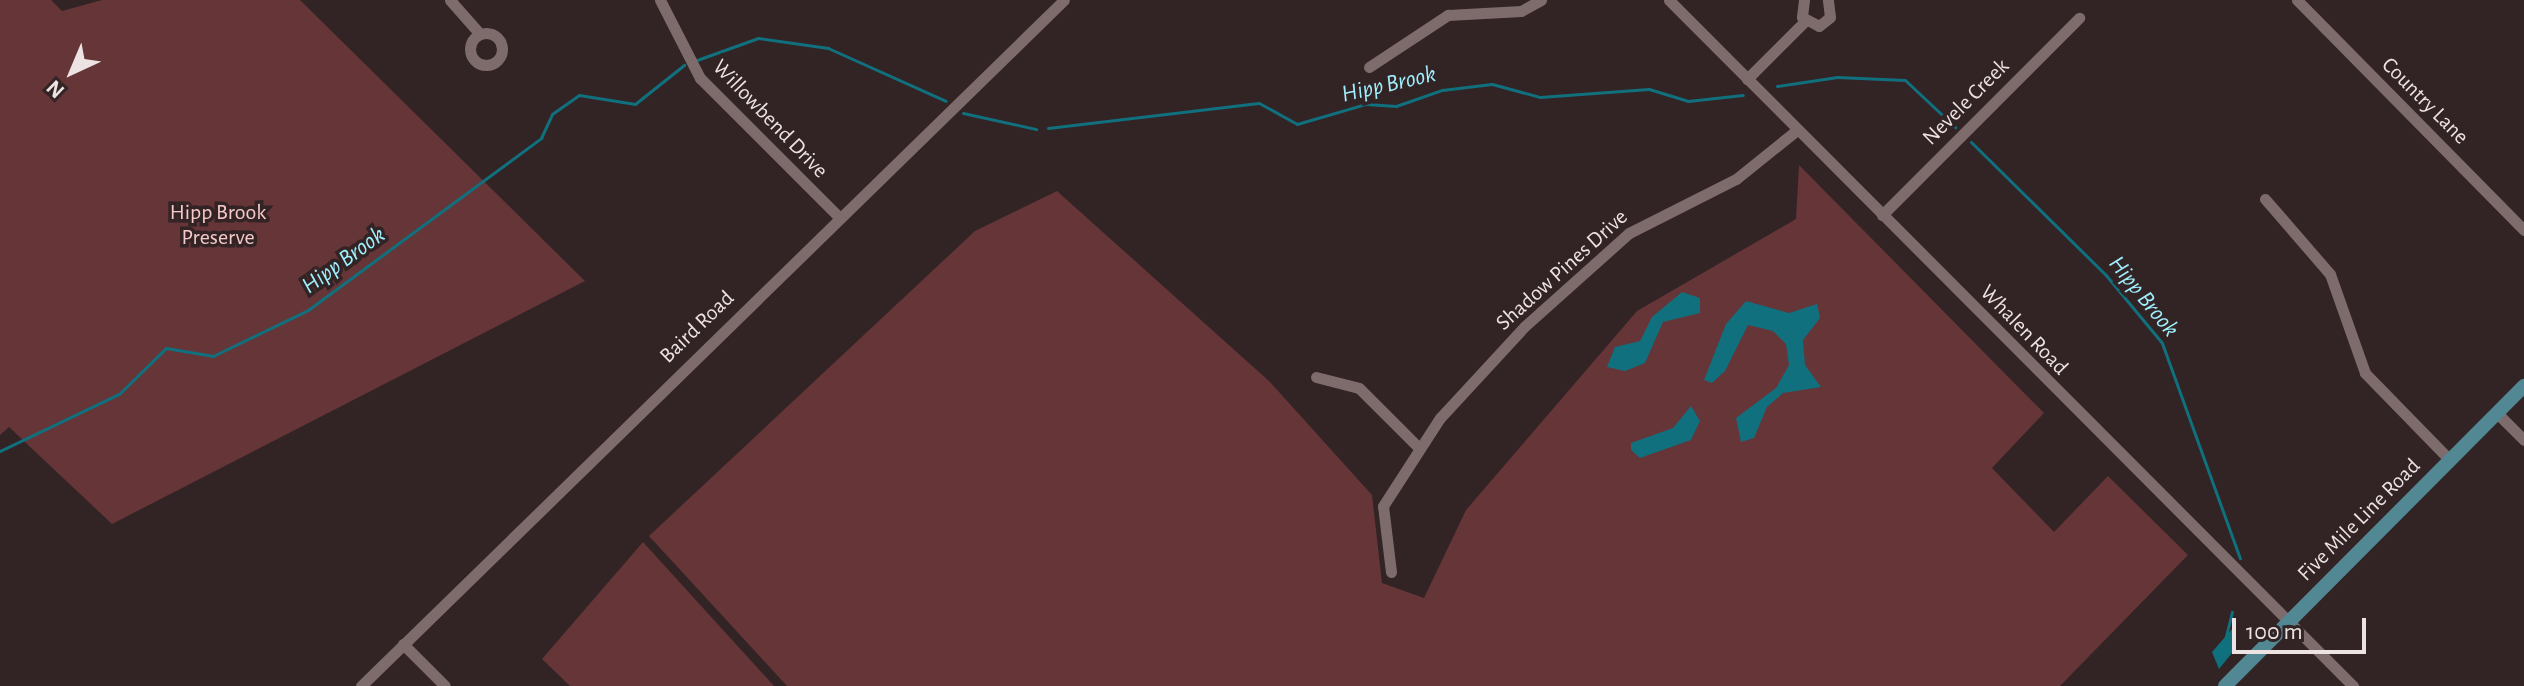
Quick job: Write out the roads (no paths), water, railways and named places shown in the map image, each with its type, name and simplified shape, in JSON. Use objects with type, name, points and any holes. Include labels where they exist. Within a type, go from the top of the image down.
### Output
[{"type":"main road","name":"Five Mile Line Road","points":[[2225,686],[2524,386]]},
{"type":"street","points":[[450,0],[480,34]]},
{"type":"street","name":"Willowbend Drive","points":[[660,0],[700,78],[839,217]]},
{"type":"street","name":"Baird Road","points":[[361,686],[1064,0]]},
{"type":"street","points":[[1369,67],[1448,15],[1521,11],[1541,0]]},
{"type":"street","name":"Whalen Road","points":[[1669,0],[2287,624],[2353,686]]},
{"type":"street","points":[[1804,0],[1805,21]]},
{"type":"street","points":[[1747,79],[1805,21],[1827,21],[1828,0]]},
{"type":"street","name":"Country Lane","points":[[2297,0],[2524,230]]},
{"type":"street","name":"Nevele Creek","points":[[1882,215],[2079,18]]},
{"type":"street","name":"Shadow Pines Drive","points":[[1391,572],[1381,513],[1417,446],[1525,326],[1629,233],[1736,179],[1797,130]]},
{"type":"street","points":[[2265,199],[2330,274],[2365,373],[2450,460]]},
{"type":"street","points":[[1316,377],[1359,388],[1417,446]]},
{"type":"street","points":[[2497,413],[2524,440]]},
{"type":"street","points":[[403,644],[445,686]]},
{"type":"water","points":[[1682,292],[1700,298],[1700,313],[1663,322],[1645,363],[1625,371],[1607,367],[1615,347],[1640,341],[1652,317]]},
{"type":"water","points":[[1746,301],[1789,313],[1817,304],[1820,318],[1803,340],[1805,365],[1821,387],[1783,393],[1767,407],[1754,438],[1741,442],[1736,418],[1776,388],[1789,365],[1786,344],[1773,331],[1748,325],[1725,371],[1712,383],[1704,380],[1726,324]]},
{"type":"water","points":[[1691,406],[1700,421],[1691,440],[1640,458],[1631,450],[1631,443],[1673,428]]},
{"type":"water","points":[[2232,629],[2236,648],[2219,669],[2212,652]]},
{"type":"waterway","name":"Hipp Brook","points":[[697,60],[758,38],[828,48],[946,101]]},
{"type":"waterway","name":"Hipp Brook","points":[[0,451],[119,394],[166,348],[213,356],[308,310],[541,138],[552,114],[579,95],[635,104],[684,65]]},
{"type":"waterway","name":"Hipp Brook","points":[[1777,86],[1837,77],[1905,80],[1955,127]]},
{"type":"waterway","name":"Hipp Brook","points":[[1048,128],[1259,103],[1297,124],[1366,104],[1396,106],[1442,90],[1492,84],[1540,97],[1649,89],[1688,101],[1743,95]]},
{"type":"waterway","name":"Hipp Brook","points":[[963,113],[1036,129]]},
{"type":"waterway","name":"Hipp Brook","points":[[1971,142],[2105,274],[2162,343],[2240,558]]},
{"type":"waterway","name":"Hipp Brook","points":[[2225,640],[2232,612]]},
{"type":"park label","name":"Hipp Brook Preserve","points":[[218,224]]}]
